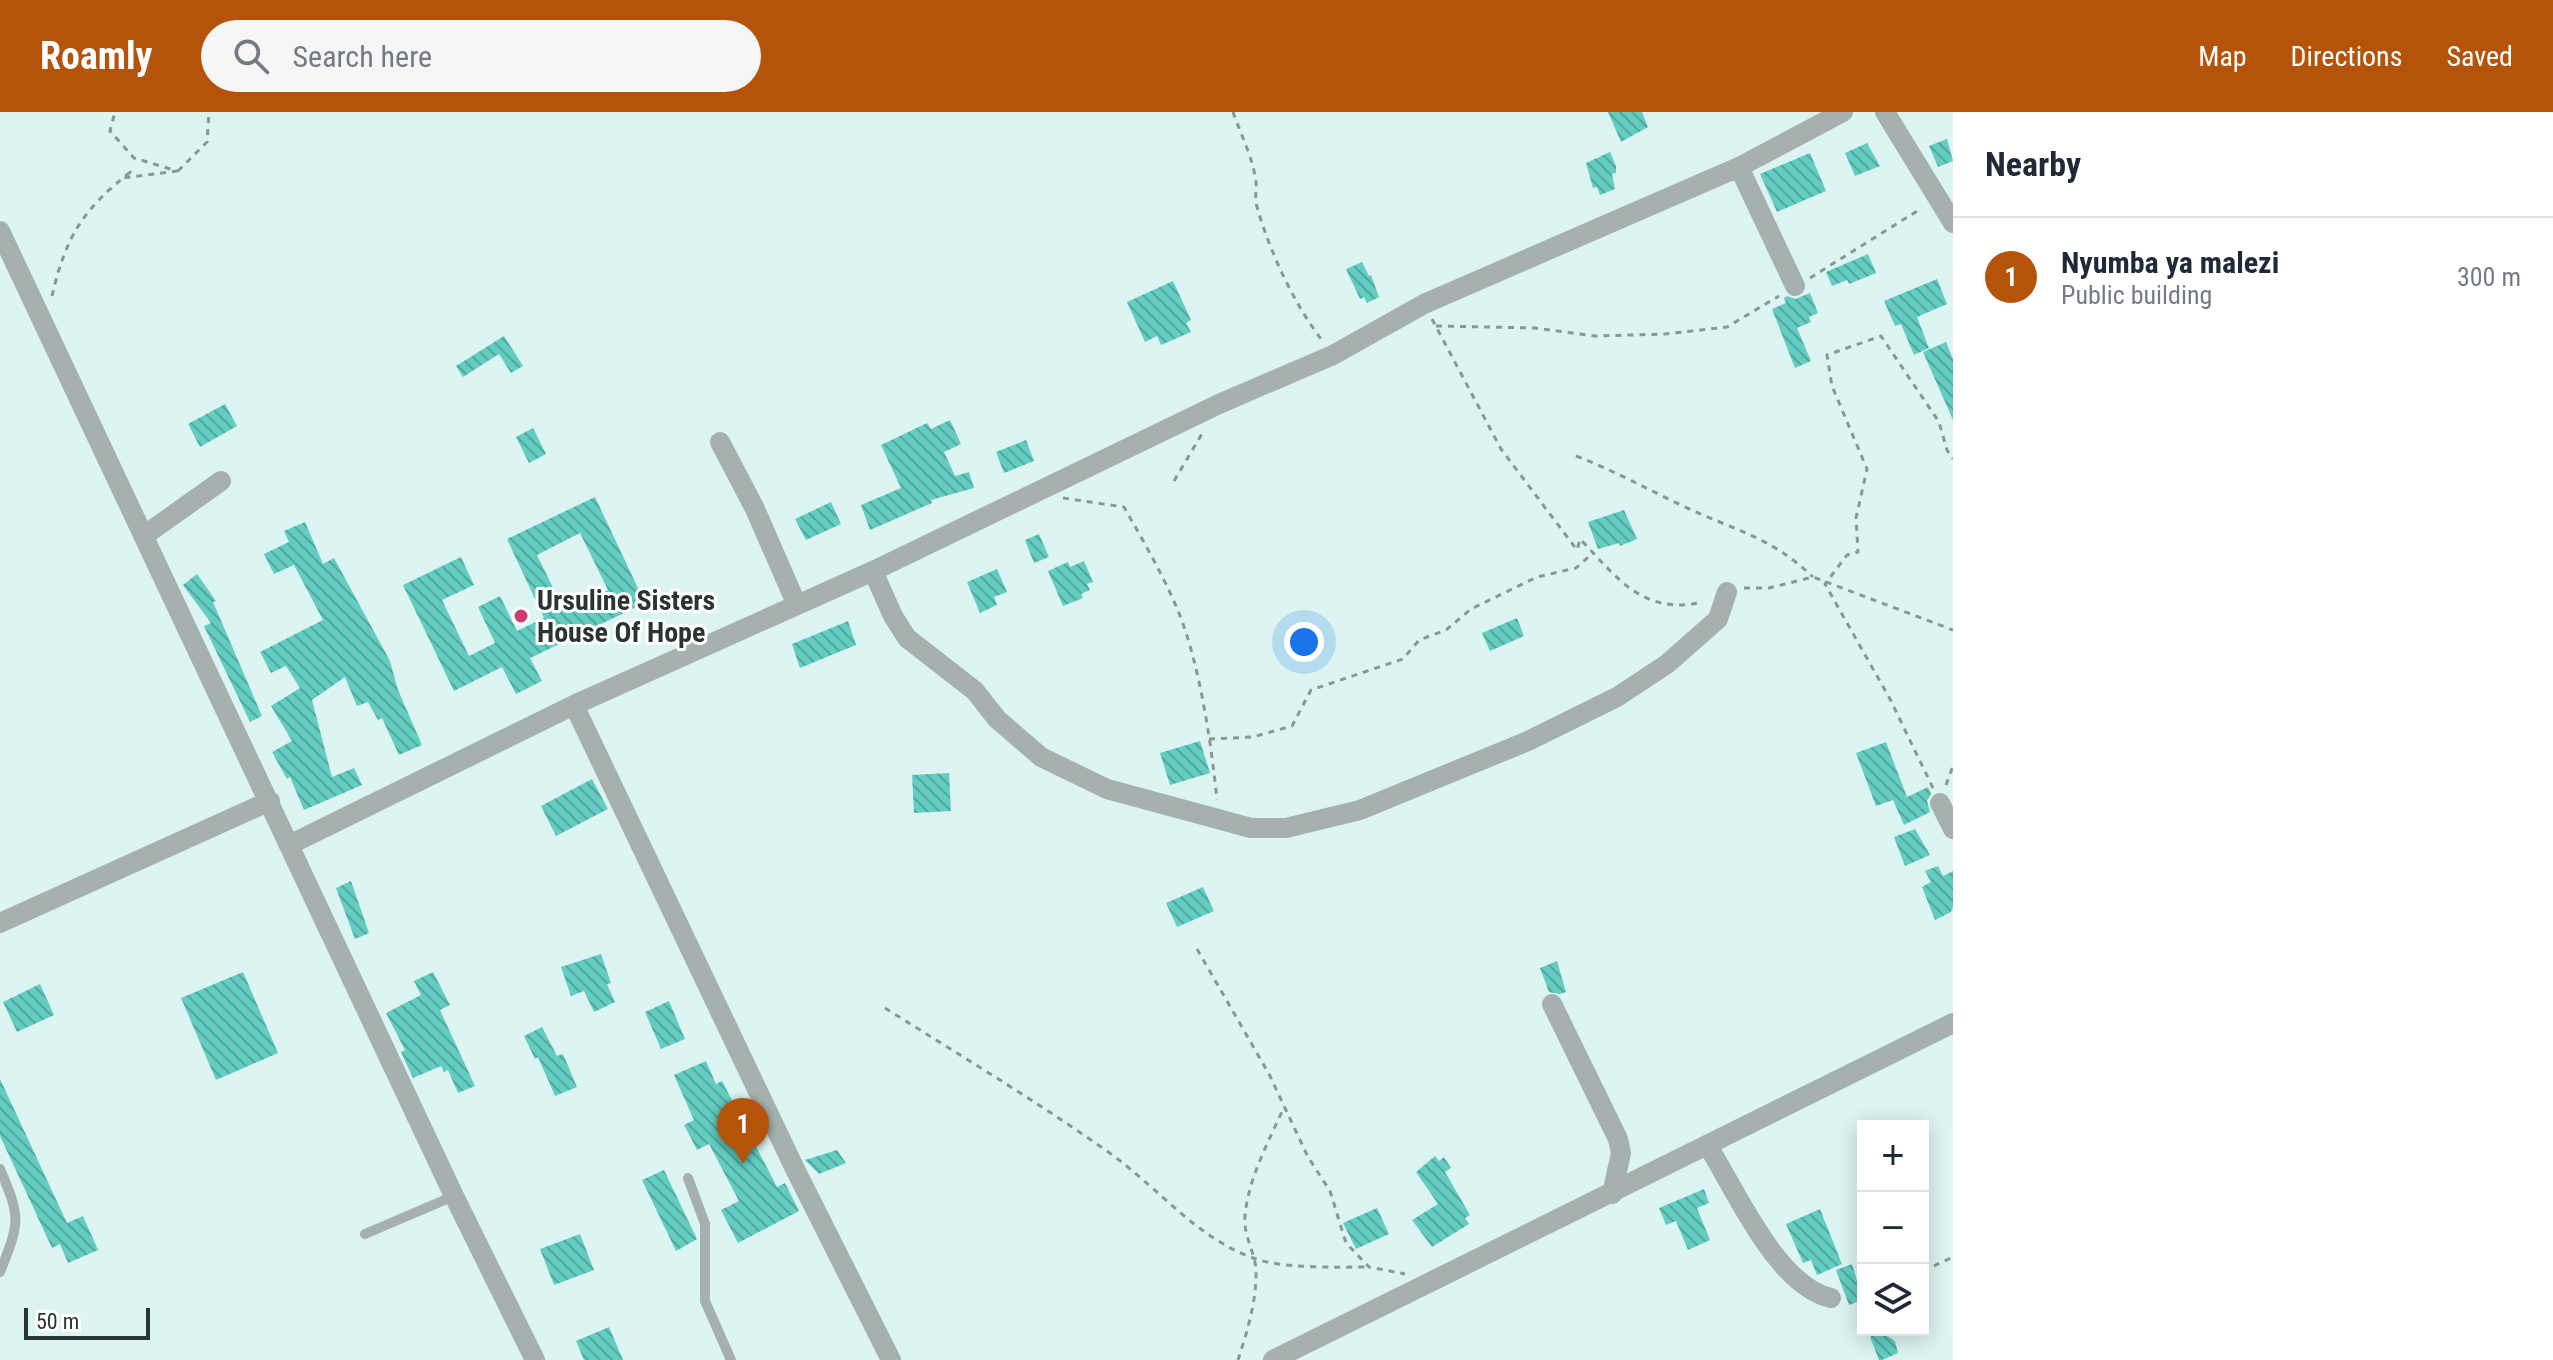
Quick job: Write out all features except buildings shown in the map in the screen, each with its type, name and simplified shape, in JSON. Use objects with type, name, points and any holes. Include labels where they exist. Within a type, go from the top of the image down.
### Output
[{"type":"street","points":[[289,845],[574,705],[873,571],[1051,488],[1219,404],[1333,355],[1424,304],[1739,167],[1843,112]]},
{"type":"street","points":[[1885,112],[1953,223]]},
{"type":"street","points":[[1739,167],[1795,286]]},
{"type":"street","points":[[0,231],[454,1196],[535,1360]]},
{"type":"street","points":[[720,442],[755,509],[796,603]]},
{"type":"street","points":[[145,535],[221,481]]},
{"type":"street","points":[[873,571],[893,616],[907,638],[975,691],[997,719],[1041,757],[1107,789],[1251,828],[1286,828],[1360,810],[1528,741],[1617,697],[1667,664],[1718,619],[1727,592]]},
{"type":"street","points":[[574,705],[795,1169],[891,1360]]},
{"type":"street","points":[[0,923],[270,801]]},
{"type":"street","points":[[1940,803],[1953,829]]},
{"type":"street","points":[[1552,1004],[1618,1139],[1621,1153],[1612,1194]]},
{"type":"street","points":[[1273,1360],[1953,1023]]},
{"type":"street","points":[[1708,1146],[1769,1246],[1796,1282],[1815,1294],[1831,1298]]},
{"type":"lane","points":[[0,1169],[17,1210],[15,1235],[0,1272]]},
{"type":"lane","points":[[688,1178],[705,1224],[705,1301],[731,1360]]},
{"type":"lane","points":[[365,1234],[454,1196]]},
{"type":"path","points":[[115,112],[110,131],[134,158],[177,171]]},
{"type":"path","points":[[52,309],[52,297],[71,234],[94,201],[133,170],[123,178],[177,171],[207,142],[209,112]]},
{"type":"path","points":[[1233,112],[1257,185],[1255,202],[1281,268],[1315,330],[1333,355]]},
{"type":"path","points":[[1435,326],[1535,328],[1595,336],[1665,334],[1727,327],[1841,262],[1937,196]]},
{"type":"path","points":[[1424,304],[1501,449],[1523,481],[1577,550],[1580,539],[1628,590],[1651,599],[1695,604],[1727,592],[1769,588],[1813,577]]},
{"type":"path","points":[[1825,584],[1847,555],[1858,552],[1856,518],[1867,469],[1832,386],[1827,355],[1881,336],[1939,422],[1947,450],[1953,459]]},
{"type":"path","points":[[1174,481],[1204,430]]},
{"type":"path","points":[[1576,456],[1646,486],[1681,505],[1753,533],[1825,584],[1953,630]]},
{"type":"path","points":[[1051,488],[1066,500],[1124,507],[1177,608],[1209,739],[1219,820]]},
{"type":"path","points":[[1209,739],[1253,737],[1292,726],[1311,690],[1403,659],[1419,640],[1446,630],[1471,609],[1505,596],[1537,577],[1576,568],[1593,553]]},
{"type":"path","points":[[1825,584],[1890,699],[1940,803]]},
{"type":"path","points":[[1197,949],[1285,1105],[1308,1157],[1330,1191],[1346,1243],[1369,1267]]},
{"type":"path","points":[[885,1008],[1076,1130],[1181,1214],[1254,1259],[1369,1267],[1432,1282]]},
{"type":"path","points":[[1238,1360],[1255,1286],[1254,1259],[1245,1228],[1247,1201],[1269,1136],[1285,1105]]},
{"type":"path","points":[[1929,1268],[1953,1257]]},
{"type":"place","name":"Ursuline Sisters House Of Hope","points":[[521,616]]},
{"type":"place","name":"Nyumba ya malezi","points":[[743,1164]]}]
